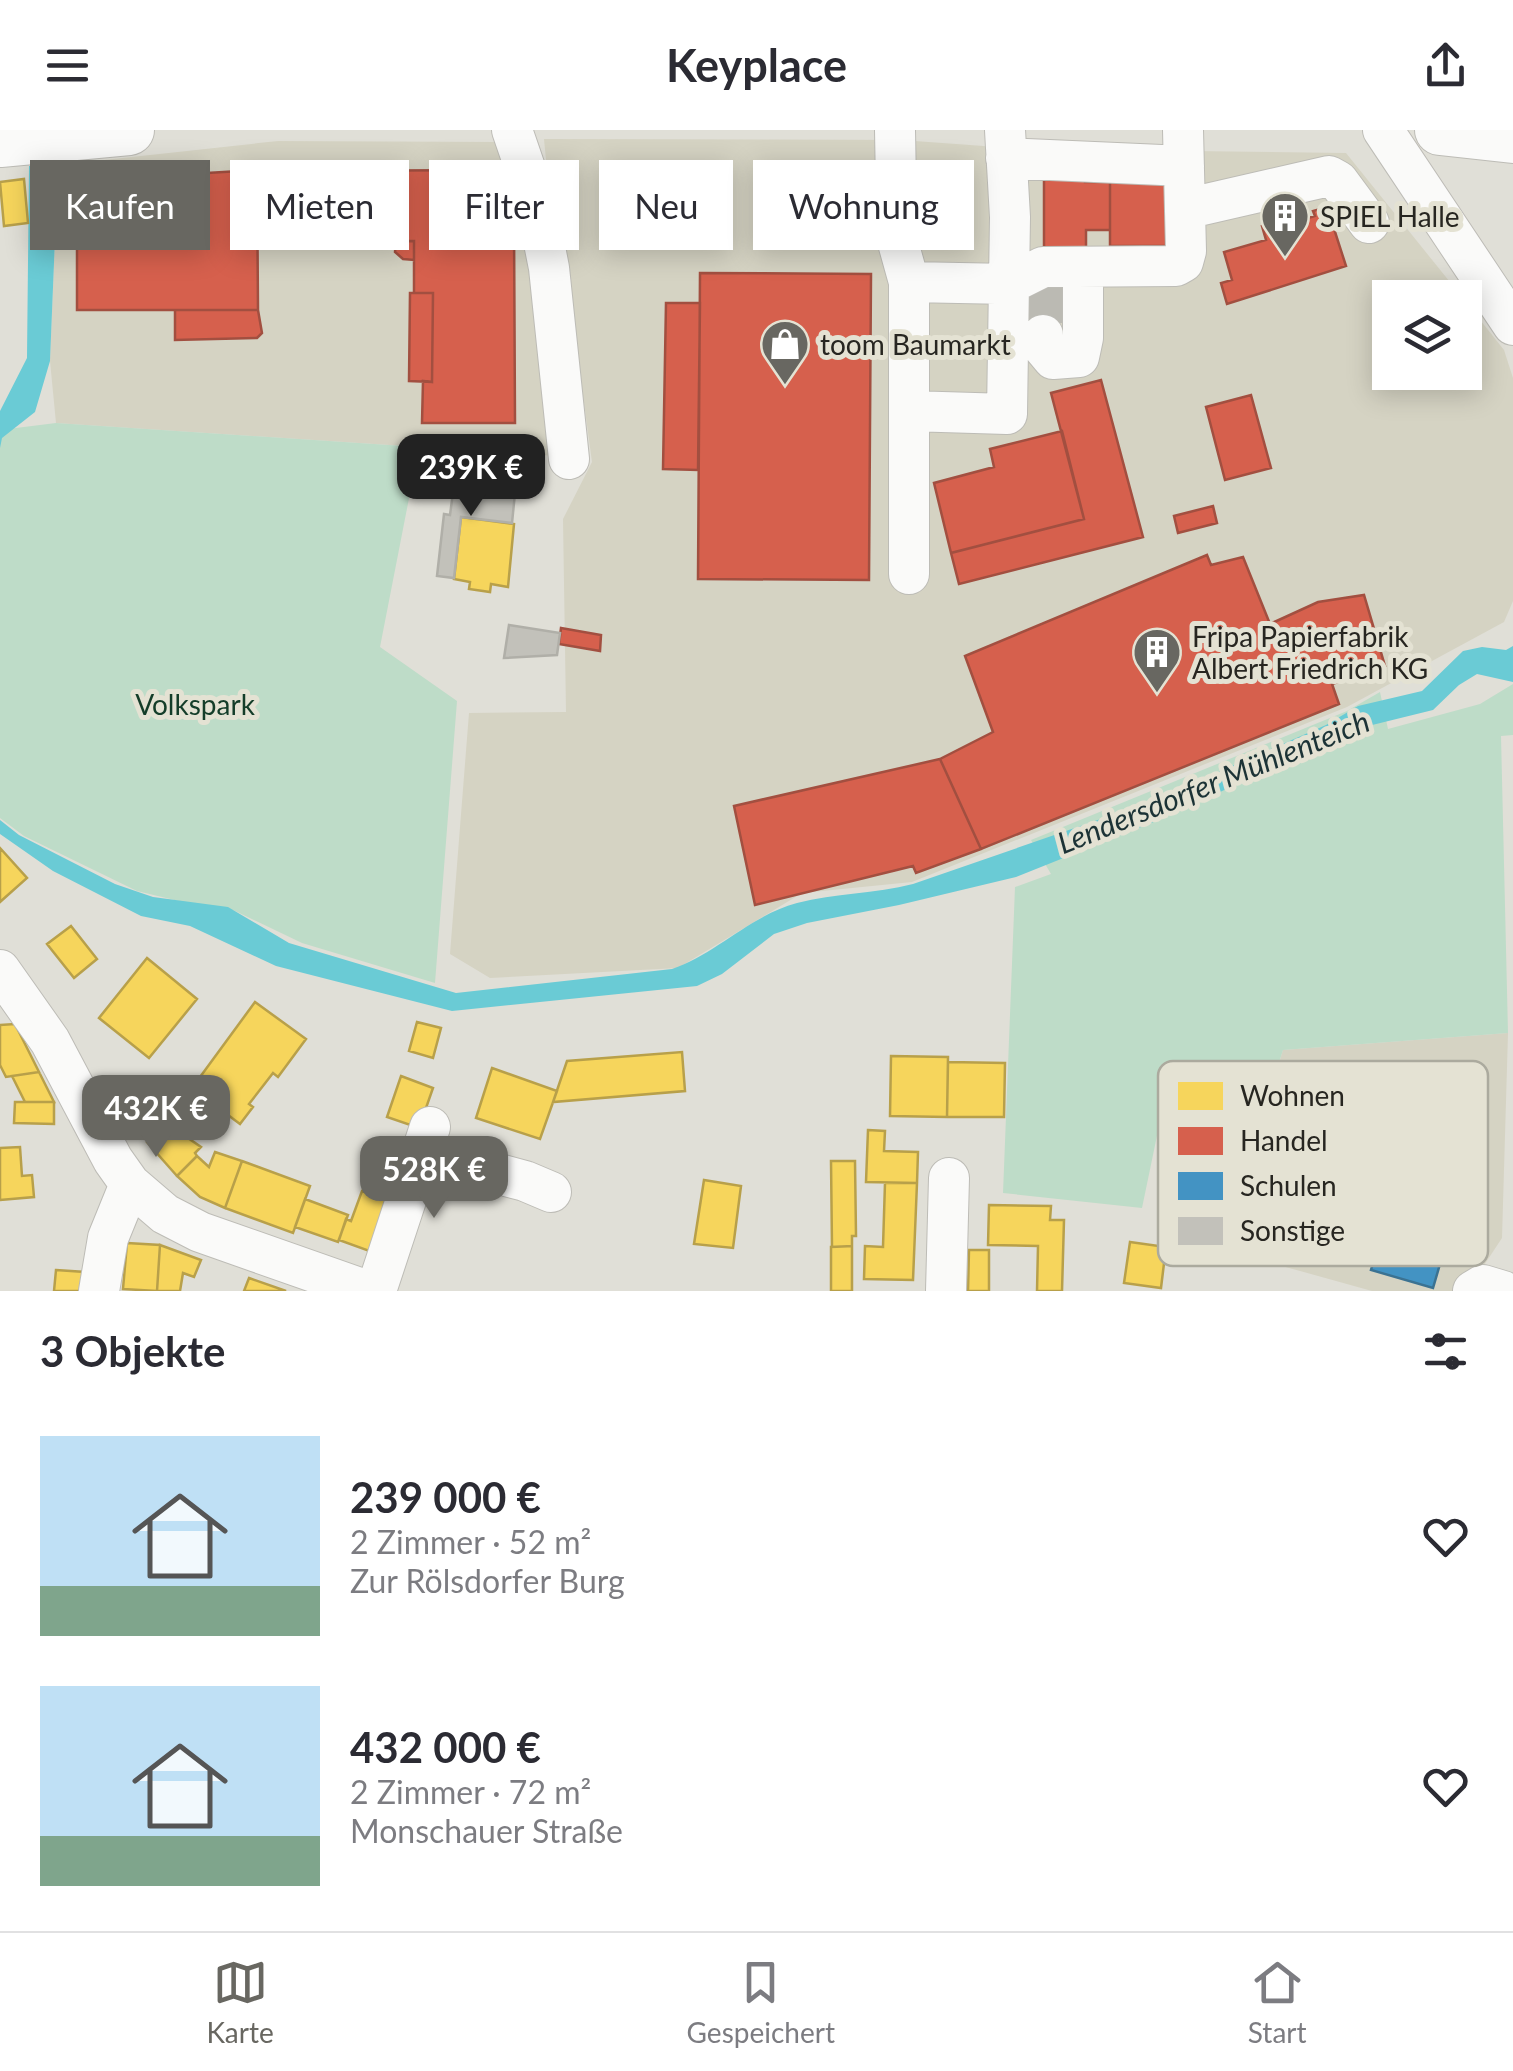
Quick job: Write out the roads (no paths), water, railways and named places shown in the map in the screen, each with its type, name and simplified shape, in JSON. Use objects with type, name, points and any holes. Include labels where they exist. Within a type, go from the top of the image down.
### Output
[{"type":"main road","points":[[0,142],[129,130]]},
{"type":"main road","points":[[1440,130],[1513,138]]},
{"type":"street","points":[[512,130],[535,197],[549,268],[569,459]]},
{"type":"street","points":[[895,130],[897,239],[909,282],[909,574]]},
{"type":"street","points":[[1383,130],[1513,325]]},
{"type":"street","points":[[909,282],[1031,278],[1083,266],[1176,266],[1183,262],[1186,252],[1184,148],[1006,144],[1031,278],[1007,414],[909,411]]},
{"type":"street","points":[[1185,209],[1329,176],[1338,181],[1369,222]]},
{"type":"street","points":[[1043,335],[1042,347],[1053,359],[1079,357],[1083,338],[1083,266]]},
{"type":"street","points":[[0,970],[50,1040],[113,1160],[130,1184],[164,1214],[200,1232],[372,1291],[430,1127]]},
{"type":"street","points":[[414,1170],[453,1162],[552,1192]]},
{"type":"street","points":[[946,1291],[949,1178]]},
{"type":"street","points":[[99,1291],[108,1238],[130,1184]]},
{"type":"street","points":[[1473,1291],[1483,1286],[1503,1291]]},
{"type":"water","points":[[29,166],[30,250],[55,250],[50,361],[35,412],[2,438],[0,448],[0,411],[27,358]]},
{"type":"water","name":"Lendersdorfer Mühlenteich","points":[[1513,646],[1513,682],[1477,674],[1433,710],[1360,728],[1337,745],[1281,763],[1176,813],[1016,877],[807,923],[774,934],[722,974],[697,986],[452,1011],[276,966],[190,926],[141,916],[53,871],[0,834],[0,820],[19,835],[115,884],[153,897],[228,907],[289,943],[456,993],[672,969],[780,909],[811,900],[913,884],[1147,803],[1326,725],[1358,706],[1422,691],[1463,651],[1482,647],[1506,650]]},
{"type":"tunnel","points":[[1043,283],[1043,335]]},
{"type":"place","name":"SPIEL Halle","points":[[1285,258]]},
{"type":"place","name":"toom Baumarkt","points":[[785,386]]},
{"type":"place","name":"Fripa Papierfabrik Albert Friedrich KG","points":[[1157,694]]},
{"type":"park label","name":"Volkspark","points":[[195,704]]}]
